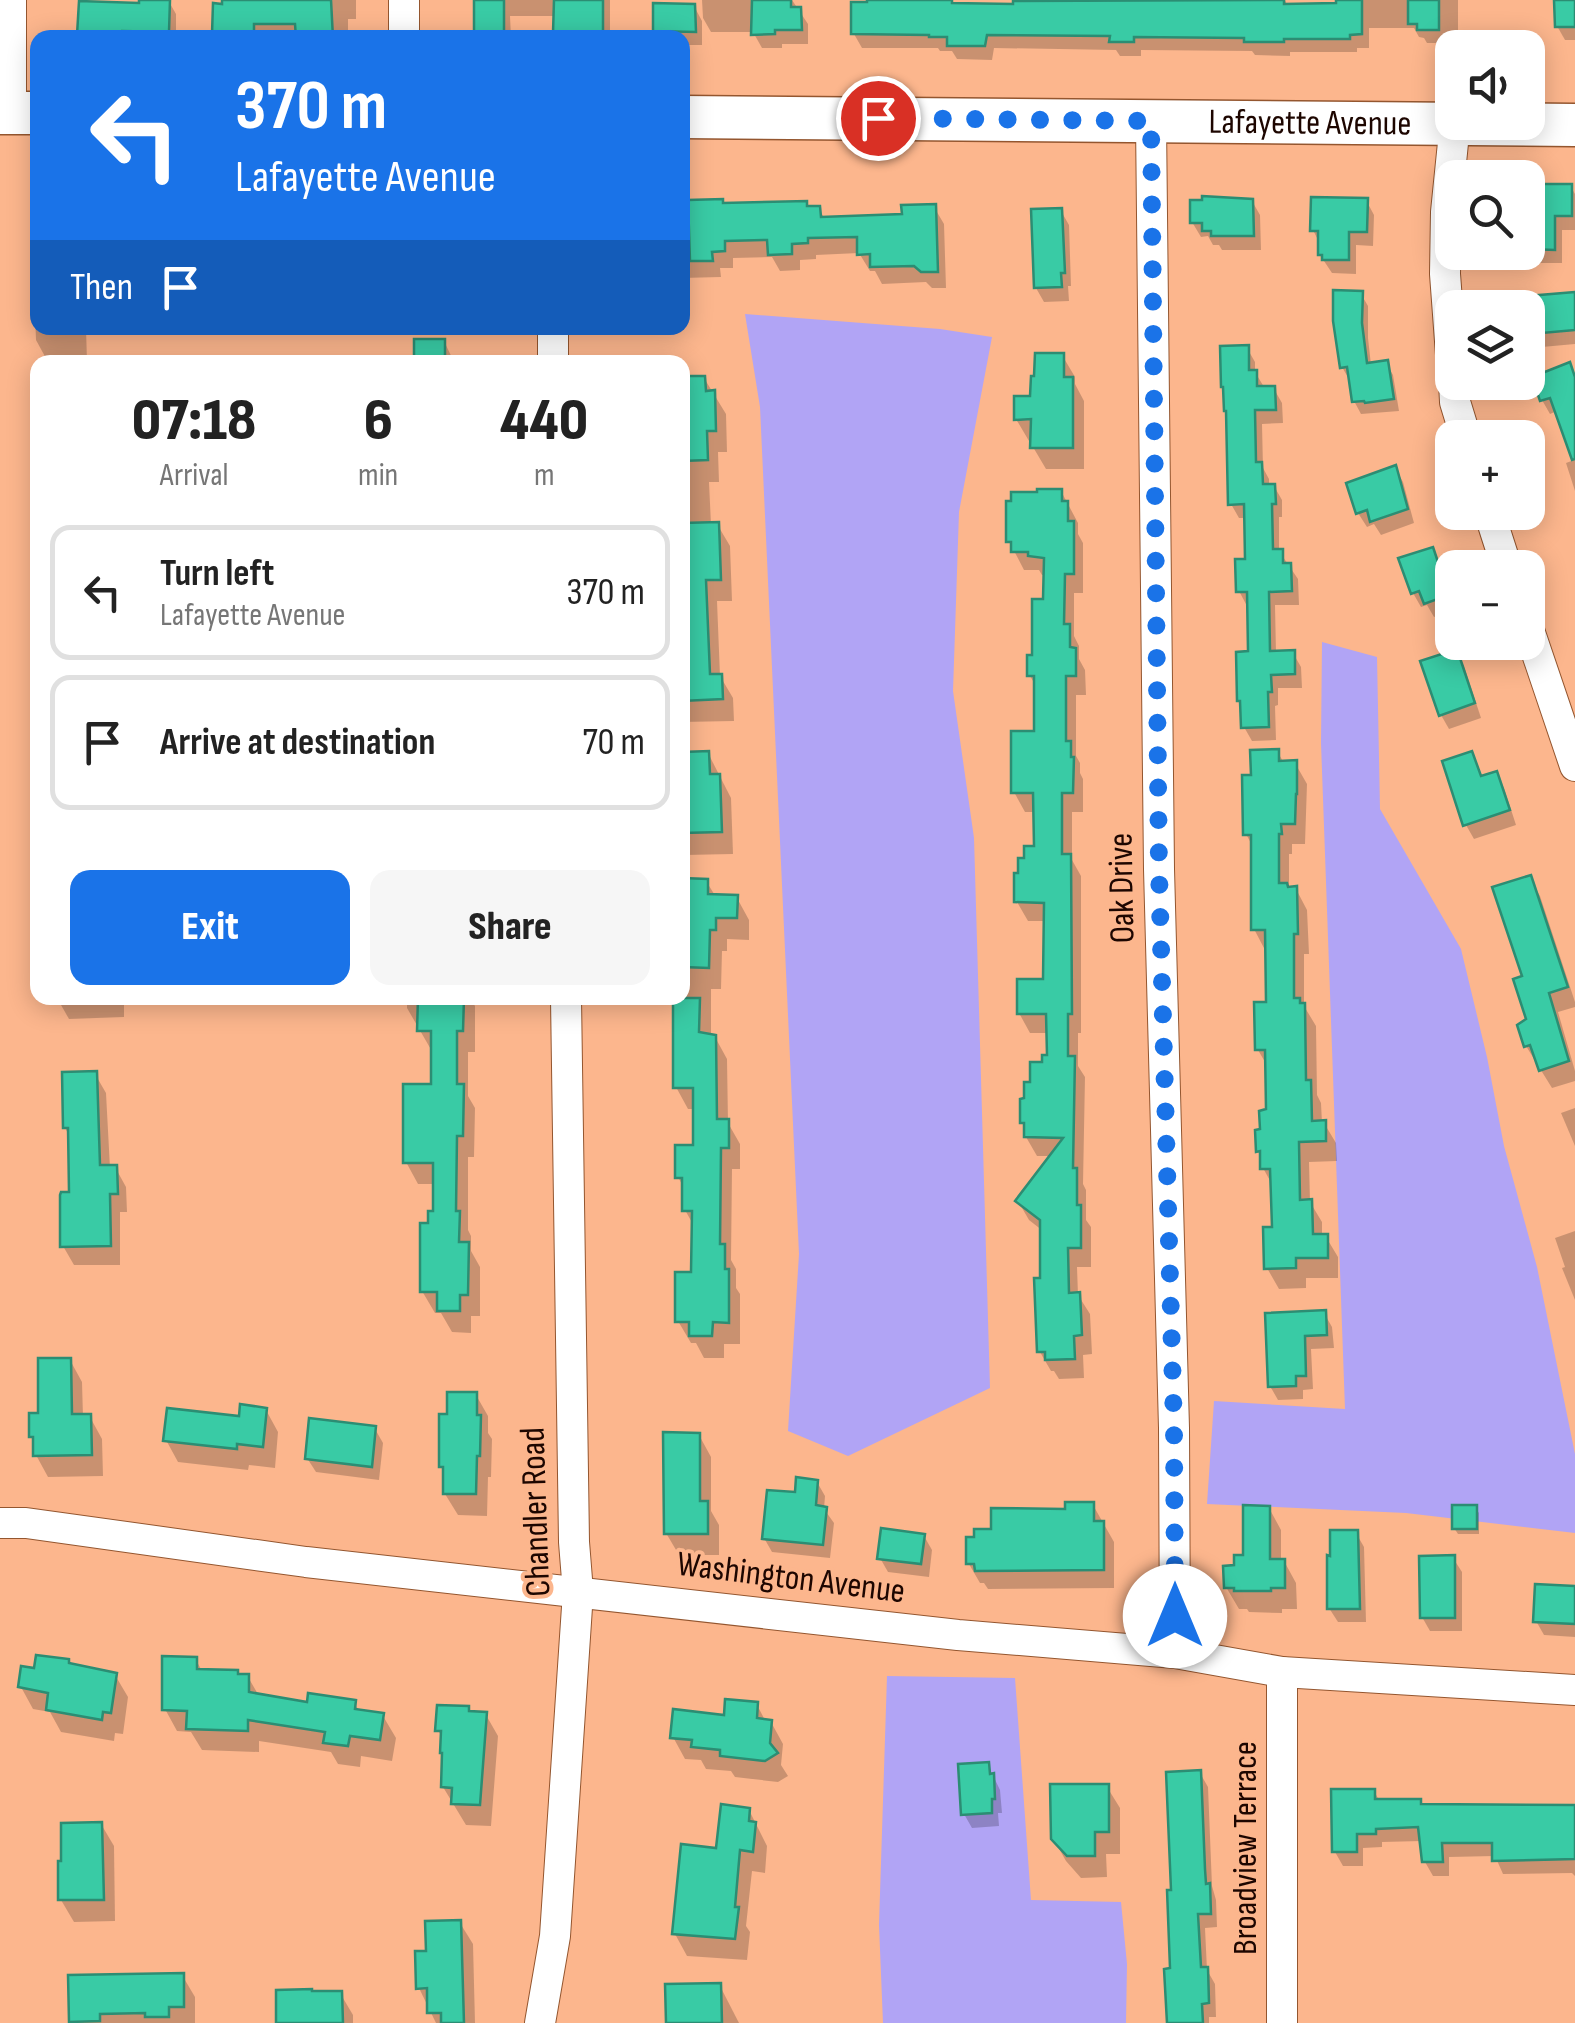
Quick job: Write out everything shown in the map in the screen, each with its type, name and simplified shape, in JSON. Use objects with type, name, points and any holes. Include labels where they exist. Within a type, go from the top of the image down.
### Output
[{"type":"street","points":[[11,0],[16,113]]},
{"type":"street","points":[[404,0],[404,30]]},
{"type":"street","name":"Lafayette Avenue","points":[[690,117],[1435,123]]},
{"type":"street","name":"Oak Drive","points":[[1151,121],[1159,870],[1174,1428],[1175,1653]]},
{"type":"street","name":"Lafayette Avenue","points":[[1545,125],[1575,125]]},
{"type":"street","points":[[1446,290],[1446,212],[1452,140]]},
{"type":"street","points":[[1539,660],[1575,766]]},
{"type":"street","name":"Chandler Road","points":[[540,2023],[555,1936],[578,1592],[573,1523],[566,1005]]},
{"type":"street","name":"Washington Avenue","points":[[0,1523],[306,1562],[958,1635],[1175,1653],[1282,1672],[1575,1690]]},
{"type":"street","name":"Broadview Terrace","points":[[1282,1672],[1282,2023]]},
{"type":"shaded area","points":[[745,314],[940,329],[992,337],[959,512],[953,691],[974,838],[990,1388],[848,1456],[788,1431],[799,1254],[760,407]]},
{"type":"shaded area","points":[[1322,642],[1377,657],[1380,809],[1461,949],[1504,1146],[1537,1267],[1575,1454],[1575,1533],[1406,1513],[1207,1504],[1214,1401],[1345,1409],[1321,743]]},
{"type":"shaded area","points":[[887,1676],[1015,1678],[1031,1900],[1121,1902],[1127,1964],[1126,2023],[883,2023],[879,1925]]},
{"type":"building","points":[[170,0],[169,30],[77,30],[79,1]]},
{"type":"building","points":[[222,0],[331,0],[333,30],[295,30],[295,24],[254,24],[254,30],[212,30],[213,3],[222,4]]},
{"type":"building","points":[[474,0],[504,0],[504,30],[474,30]]},
{"type":"building","points":[[554,0],[603,0],[603,30],[553,30]]},
{"type":"building","points":[[752,0],[791,0],[791,7],[801,7],[802,30],[751,35]]},
{"type":"building","points":[[1284,0],[1284,4],[1362,0],[1362,34],[1350,35],[1350,39],[1284,42],[1134,37],[1134,42],[1109,42],[1110,36],[987,35],[985,46],[947,46],[947,37],[851,34],[851,2],[1013,4]]},
{"type":"building","points":[[1408,0],[1439,0],[1439,30],[1417,30],[1417,24],[1408,24]]},
{"type":"building","points":[[1554,0],[1575,0],[1575,27],[1555,27]]},
{"type":"building","points":[[653,3],[695,4],[696,32],[653,30]]},
{"type":"building","points":[[1545,184],[1572,184],[1572,216],[1555,216],[1555,250],[1545,250]]},
{"type":"building","points":[[1202,196],[1253,199],[1254,236],[1211,236],[1211,231],[1202,231],[1202,223],[1190,223],[1190,200],[1202,200]]},
{"type":"building","points":[[1311,197],[1368,198],[1367,232],[1349,232],[1349,260],[1322,260],[1322,255],[1318,255],[1318,231],[1310,231]]},
{"type":"building","points":[[690,200],[807,201],[807,206],[820,206],[821,217],[902,214],[901,205],[936,204],[938,272],[921,272],[914,266],[870,267],[870,254],[857,255],[857,237],[808,238],[808,243],[792,244],[792,254],[768,255],[767,240],[725,241],[725,251],[712,252],[713,261],[690,261]]},
{"type":"building","points":[[1062,208],[1062,287],[1034,288],[1031,209]]},
{"type":"building","points":[[1333,290],[1363,291],[1367,363],[1388,360],[1394,399],[1352,402],[1347,367],[1340,368]]},
{"type":"building","points":[[1575,292],[1575,330],[1545,333],[1545,295]]},
{"type":"building","points":[[414,339],[445,339],[445,355],[414,355]]},
{"type":"building","points":[[1249,345],[1249,370],[1257,370],[1257,386],[1275,386],[1276,410],[1255,410],[1256,462],[1262,462],[1263,484],[1275,484],[1273,549],[1283,549],[1283,563],[1291,563],[1292,591],[1269,592],[1270,651],[1295,650],[1295,674],[1271,675],[1269,727],[1241,728],[1236,652],[1248,651],[1247,592],[1236,592],[1235,559],[1245,559],[1244,504],[1228,505],[1220,346]]},
{"type":"building","points":[[1035,353],[1064,353],[1064,377],[1073,377],[1073,448],[1030,448],[1031,419],[1014,420],[1014,396],[1030,396]]},
{"type":"building","points":[[1570,362],[1575,377],[1572,460],[1550,398],[1545,400],[1545,372]]},
{"type":"building","points":[[690,376],[705,376],[706,391],[715,390],[716,431],[707,431],[708,460],[690,461]]},
{"type":"building","points":[[1396,465],[1408,509],[1370,522],[1367,510],[1356,514],[1346,483]]},
{"type":"building","points":[[1062,489],[1062,501],[1068,501],[1068,521],[1074,521],[1074,574],[1065,574],[1064,624],[1070,624],[1070,647],[1076,648],[1076,676],[1066,676],[1066,741],[1071,741],[1074,757],[1073,793],[1062,793],[1062,854],[1071,854],[1072,1014],[1068,1014],[1068,1056],[1075,1056],[1073,1168],[1077,1168],[1077,1205],[1081,1205],[1081,1248],[1068,1248],[1069,1293],[1080,1292],[1082,1335],[1074,1336],[1075,1359],[1045,1360],[1045,1352],[1037,1352],[1034,1278],[1040,1278],[1040,1220],[1015,1201],[1063,1138],[1024,1137],[1024,1123],[1020,1123],[1020,1099],[1024,1098],[1024,1082],[1030,1082],[1030,1062],[1042,1062],[1042,1055],[1047,1055],[1046,1014],[1017,1014],[1017,979],[1043,979],[1044,903],[1014,902],[1018,858],[1024,858],[1024,846],[1034,846],[1033,793],[1011,793],[1011,731],[1034,731],[1034,676],[1027,676],[1027,655],[1032,655],[1032,599],[1043,599],[1044,558],[1028,556],[1028,552],[1011,552],[1011,542],[1006,542],[1006,501],[1011,501],[1011,492]]},
{"type":"building","points":[[719,522],[721,580],[706,580],[710,674],[722,674],[723,699],[690,701],[690,523]]},
{"type":"building","points":[[1433,547],[1435,600],[1424,604],[1419,591],[1411,594],[1398,558]]},
{"type":"building","points":[[1435,656],[1435,660],[1461,660],[1475,703],[1439,716],[1420,661]]},
{"type":"building","points":[[1279,749],[1279,761],[1297,760],[1297,794],[1295,824],[1281,824],[1279,883],[1297,886],[1294,998],[1305,1003],[1306,1080],[1311,1080],[1312,1121],[1326,1120],[1326,1141],[1299,1142],[1300,1200],[1312,1199],[1313,1234],[1328,1234],[1328,1258],[1296,1258],[1296,1268],[1264,1269],[1263,1227],[1272,1227],[1270,1169],[1260,1169],[1260,1151],[1256,1152],[1259,1111],[1266,1109],[1265,1050],[1255,1050],[1254,1002],[1266,1002],[1265,930],[1251,930],[1251,835],[1243,835],[1242,775],[1251,775],[1250,750]]},
{"type":"building","points":[[709,751],[710,774],[720,774],[722,832],[690,833],[690,752]]},
{"type":"building","points":[[1472,751],[1481,776],[1497,771],[1510,810],[1463,826],[1442,761]]},
{"type":"building","points":[[1531,875],[1568,987],[1549,993],[1569,1061],[1539,1071],[1530,1045],[1524,1047],[1517,1025],[1526,1019],[1513,979],[1522,976],[1492,887]]},
{"type":"building","points":[[690,878],[708,879],[708,894],[738,895],[737,918],[716,918],[716,930],[710,930],[709,968],[690,967]]},
{"type":"building","points":[[690,998],[700,998],[699,1032],[716,1035],[717,1119],[729,1119],[729,1148],[721,1148],[720,1244],[725,1244],[725,1269],[729,1269],[729,1323],[713,1322],[712,1336],[689,1336],[689,1322],[675,1322],[675,1272],[691,1272],[692,1211],[682,1211],[682,1178],[675,1178],[675,1145],[693,1145],[693,1088],[673,1088],[673,1005],[690,1005]]},
{"type":"building","points":[[418,1005],[464,1005],[463,1031],[457,1031],[457,1084],[464,1084],[463,1136],[457,1136],[456,1211],[460,1211],[459,1242],[469,1242],[468,1295],[460,1295],[460,1311],[437,1311],[437,1292],[420,1292],[420,1223],[428,1223],[428,1211],[433,1211],[433,1163],[403,1163],[403,1084],[431,1084],[431,1031],[417,1031]]},
{"type":"building","points":[[97,1071],[100,1165],[117,1165],[118,1194],[110,1194],[111,1246],[60,1247],[60,1195],[69,1192],[62,1072]]},
{"type":"building","points":[[1326,1310],[1327,1335],[1305,1336],[1306,1376],[1296,1376],[1296,1386],[1268,1387],[1265,1313]]},
{"type":"building","points":[[38,1358],[71,1358],[72,1414],[91,1414],[92,1455],[33,1456],[29,1413],[38,1413]]},
{"type":"building","points":[[447,1392],[477,1392],[477,1415],[481,1415],[476,1494],[443,1494],[439,1414],[447,1414]]},
{"type":"building","points":[[240,1404],[267,1408],[263,1447],[237,1444],[237,1449],[163,1441],[167,1408],[239,1416]]},
{"type":"building","points":[[309,1418],[376,1426],[372,1467],[305,1459]]},
{"type":"building","points":[[663,1432],[700,1433],[700,1501],[708,1501],[708,1534],[664,1534]]},
{"type":"building","points":[[796,1477],[818,1480],[816,1505],[827,1507],[823,1545],[762,1539],[767,1490],[795,1492]]},
{"type":"building","points":[[1065,1502],[1094,1502],[1094,1521],[1104,1521],[1104,1570],[975,1571],[974,1564],[966,1564],[966,1537],[974,1537],[974,1529],[991,1529],[991,1508],[1065,1509]]},
{"type":"building","points":[[1243,1505],[1270,1506],[1270,1559],[1285,1559],[1285,1588],[1224,1588],[1223,1566],[1234,1565],[1234,1555],[1243,1555]]},
{"type":"building","points":[[1452,1505],[1477,1505],[1477,1529],[1452,1529]]},
{"type":"building","points":[[881,1528],[925,1534],[921,1564],[877,1559]]},
{"type":"building","points":[[1330,1530],[1358,1530],[1360,1609],[1327,1609]]},
{"type":"building","points":[[1455,1555],[1455,1618],[1420,1618],[1419,1556]]},
{"type":"building","points":[[1535,1584],[1575,1586],[1575,1624],[1533,1622]]},
{"type":"building","points":[[36,1655],[69,1659],[69,1663],[117,1673],[111,1713],[103,1712],[102,1720],[46,1710],[48,1693],[18,1687],[21,1666],[34,1668]]},
{"type":"building","points":[[162,1656],[197,1657],[197,1669],[249,1674],[249,1692],[307,1702],[308,1693],[356,1700],[355,1709],[384,1713],[380,1740],[350,1736],[348,1746],[323,1743],[325,1732],[248,1720],[248,1731],[186,1729],[187,1711],[162,1710]]},
{"type":"building","points":[[725,1699],[758,1702],[757,1718],[772,1720],[770,1743],[778,1753],[765,1761],[720,1756],[720,1750],[691,1747],[692,1740],[670,1738],[673,1709],[724,1715]]},
{"type":"building","points":[[437,1705],[469,1706],[469,1711],[487,1712],[480,1805],[451,1804],[452,1788],[441,1787],[441,1731],[435,1731]]},
{"type":"building","points":[[989,1762],[990,1774],[994,1773],[992,1813],[961,1815],[958,1764]]},
{"type":"building","points":[[1201,1770],[1211,1914],[1198,1914],[1201,1967],[1208,1967],[1209,2003],[1202,2004],[1203,2023],[1167,2023],[1164,1969],[1170,1968],[1167,1890],[1171,1890],[1166,1772]]},
{"type":"building","points":[[1050,1784],[1109,1784],[1109,1832],[1095,1832],[1095,1856],[1067,1856],[1051,1839]]},
{"type":"building","points":[[1331,1789],[1375,1789],[1375,1799],[1421,1799],[1421,1804],[1575,1805],[1575,1859],[1492,1861],[1492,1843],[1442,1843],[1443,1862],[1422,1862],[1418,1827],[1357,1834],[1357,1852],[1332,1852]]},
{"type":"building","points":[[721,1804],[750,1808],[749,1821],[756,1822],[753,1852],[740,1850],[735,1939],[672,1934],[681,1844],[716,1848]]},
{"type":"building","points":[[102,1822],[104,1900],[58,1900],[61,1823]]},
{"type":"building","points":[[461,1920],[464,2023],[441,2023],[441,2013],[427,2013],[427,1988],[416,1989],[415,1951],[426,1951],[425,1921]]},
{"type":"building","points":[[184,1973],[184,2007],[169,2007],[169,2017],[100,2014],[100,2021],[69,2022],[68,1975]]},
{"type":"building","points":[[721,1983],[722,2023],[666,2023],[665,1984]]},
{"type":"building","points":[[276,1990],[342,1991],[343,2023],[276,2023]]},
{"type":"route","points":[[878,118],[1151,121],[1159,870],[1174,1428],[1175,1616]]}]
